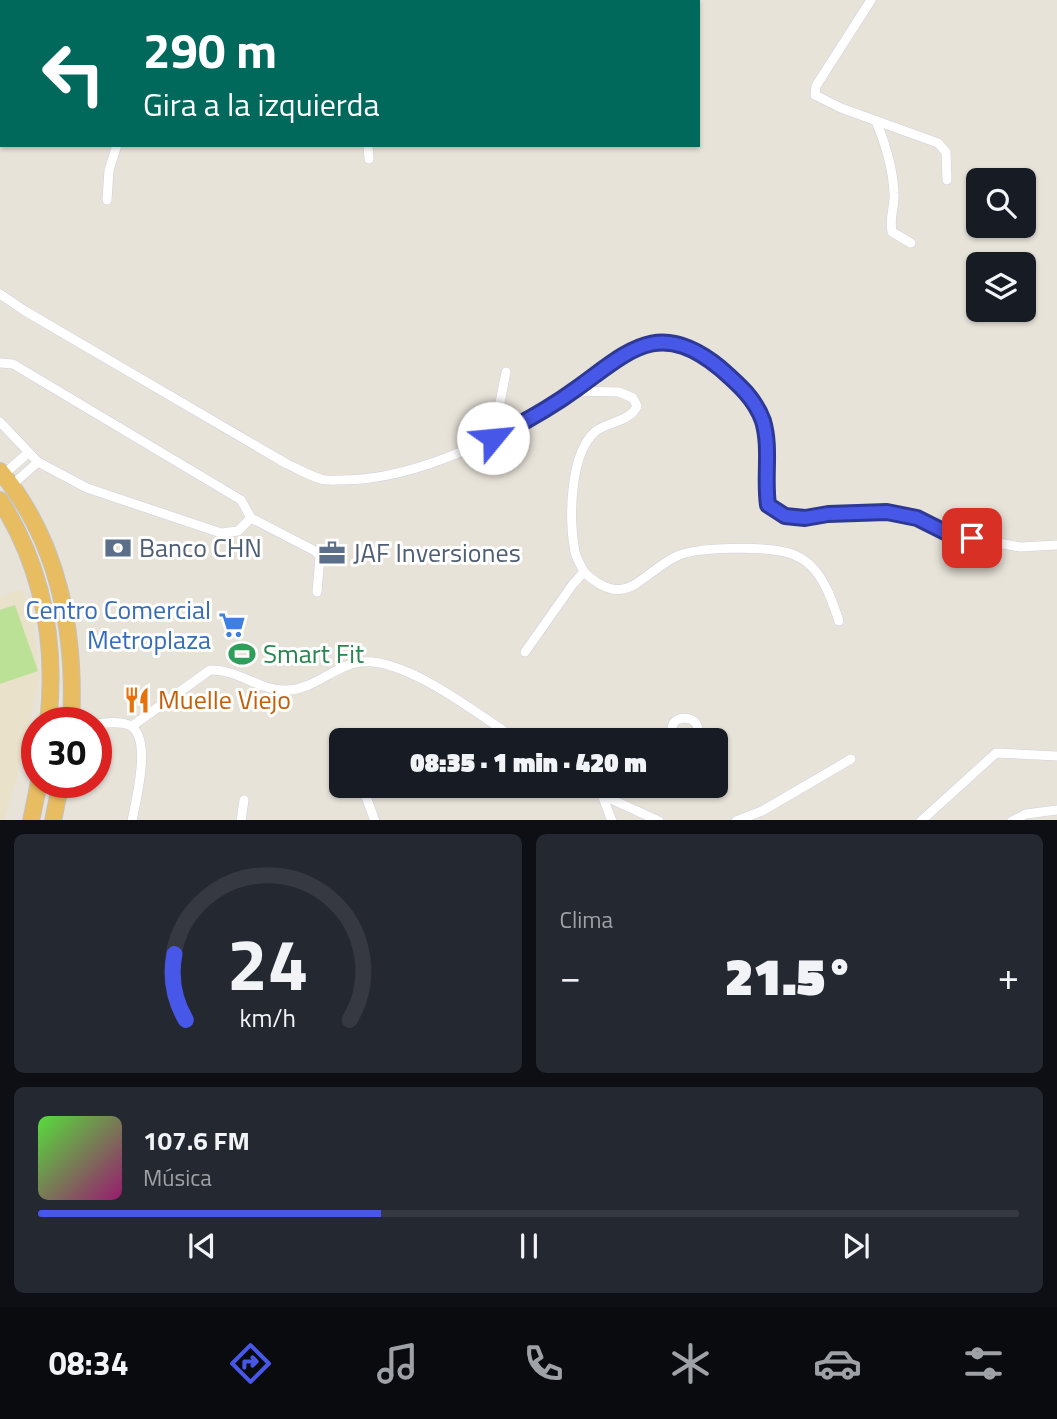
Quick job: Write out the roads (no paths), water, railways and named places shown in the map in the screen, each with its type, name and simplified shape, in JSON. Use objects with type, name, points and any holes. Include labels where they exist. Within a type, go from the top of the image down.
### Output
[{"type":"highway","points":[[5,477],[23,502],[52,562],[66,610],[71,707]]},
{"type":"highway","points":[[0,500],[33,569],[44,602],[51,652],[49,707]]},
{"type":"highway","points":[[31,820],[36,798]]},
{"type":"highway","points":[[53,820],[58,798]]},
{"type":"street","points":[[871,0],[814,92],[822,100],[931,139],[946,152],[947,180]]},
{"type":"street","points":[[876,121],[883,138],[894,195],[890,222],[892,232],[911,243]]},
{"type":"street","points":[[107,200],[110,163],[116,147]]},
{"type":"street","points":[[368,147],[369,159]]},
{"type":"street","points":[[0,294],[275,457],[322,480],[364,480],[403,472],[493,438],[574,391],[633,349],[662,342],[687,346],[710,360],[752,399],[762,420],[766,437],[764,482],[768,505],[785,516],[805,518],[828,514],[887,512],[917,518],[949,534],[1020,547],[1057,545]]},
{"type":"street","points":[[0,363],[13,364],[241,500],[251,518],[315,551],[320,556],[317,592]]},
{"type":"street","points":[[493,438],[506,372]]},
{"type":"street","points":[[574,391],[619,392],[636,402],[632,415],[596,431],[580,454],[576,471],[573,522],[575,554],[584,572],[593,580],[617,590],[640,583],[676,556],[690,552],[730,549],[791,553],[816,572],[831,599],[839,621]]},
{"type":"street","points":[[0,422],[38,462],[86,488],[221,533],[238,531],[251,518]]},
{"type":"street","points":[[5,477],[28,453]]},
{"type":"street","points":[[5,477],[38,462]]},
{"type":"street","points":[[525,652],[584,572]]},
{"type":"street","points":[[132,726],[209,670],[224,669],[273,689],[285,690],[301,689],[360,662],[389,664],[412,672],[498,728]]},
{"type":"street","points":[[675,728],[677,720],[688,718],[694,721],[698,728]]},
{"type":"street","points":[[112,723],[132,726],[140,735],[142,755],[132,820]]},
{"type":"street","points":[[922,820],[996,753],[1057,756]]},
{"type":"street","points":[[739,820],[762,811],[851,759]]},
{"type":"street","points":[[366,798],[375,820]]},
{"type":"street","points":[[605,798],[612,820]]},
{"type":"street","points":[[616,798],[657,820]]},
{"type":"street","points":[[241,820],[244,800]]},
{"type":"street","points":[[1014,820],[1026,814],[1057,810]]},
{"type":"place","name":"Banco CHN","points":[[118,548]]},
{"type":"place","name":"JAF Inversiones","points":[[332,553]]},
{"type":"place","name":"Centro Comercial Metroplaza","points":[[232,625]]},
{"type":"place","name":"Smart Fit","points":[[242,654]]},
{"type":"place","name":"Muelle Viejo","points":[[137,700]]}]
